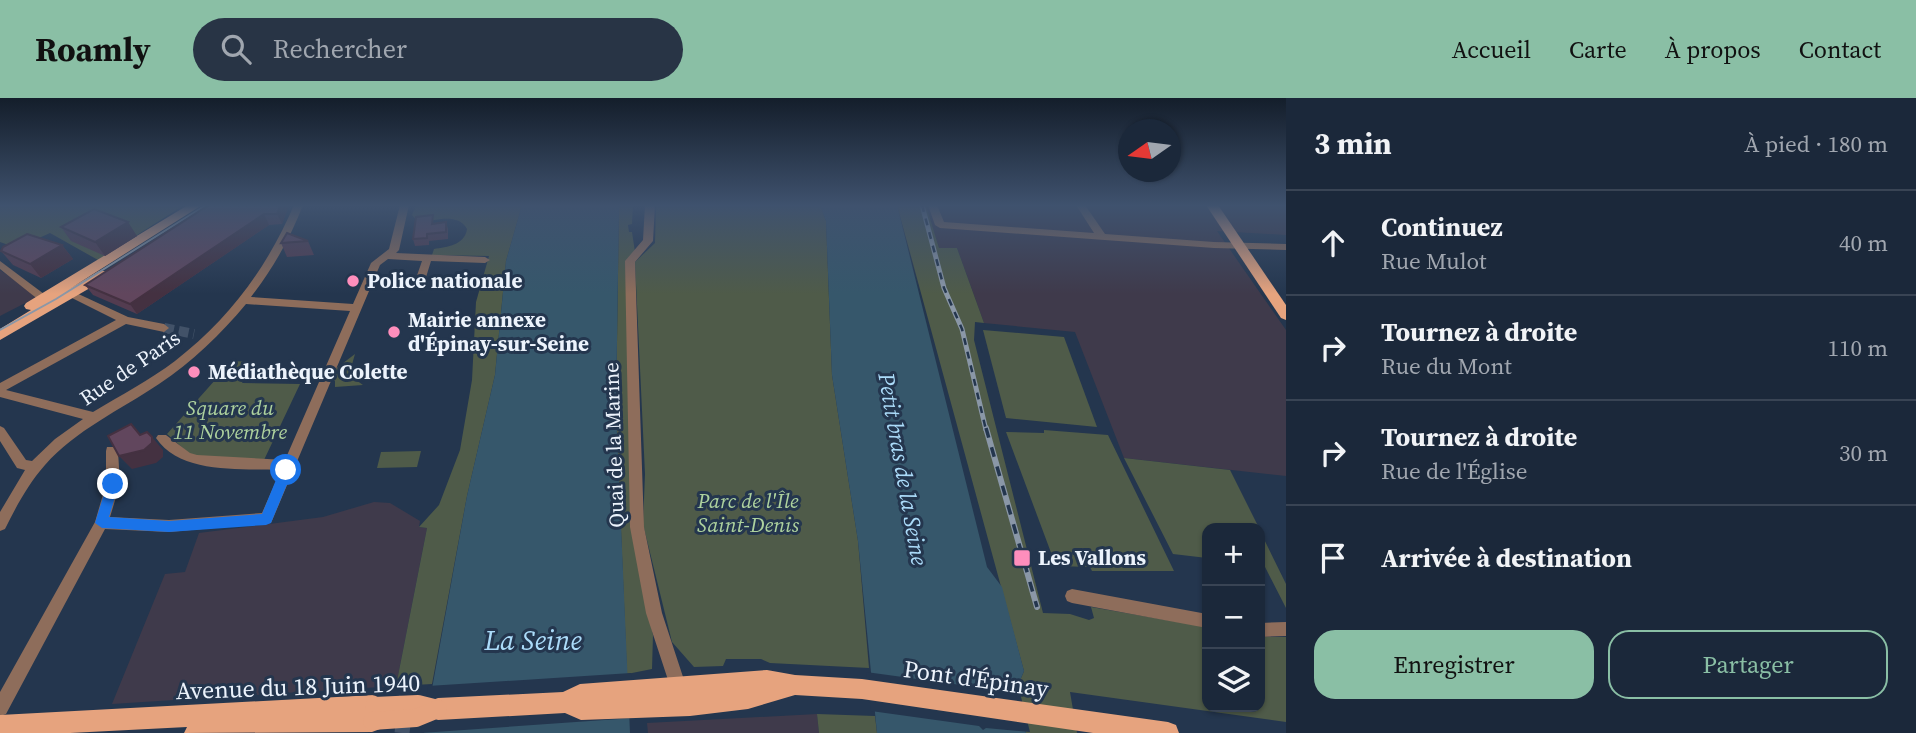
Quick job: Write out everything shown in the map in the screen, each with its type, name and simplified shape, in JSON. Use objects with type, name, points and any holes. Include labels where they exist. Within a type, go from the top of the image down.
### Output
[{"type":"main road","points":[[0,322],[155,235]]},
{"type":"main road","points":[[0,335],[72,294],[161,235]]},
{"type":"main road","points":[[1232,235],[1286,315]]},
{"type":"main road","name":"Pont d'Épinay","points":[[679,695],[769,696],[795,685],[862,689],[1168,733]]},
{"type":"main road","name":"Avenue du 18 Juin 1940","points":[[0,726],[332,722],[373,713],[416,718],[438,709],[565,702],[581,709],[641,698],[679,695]]},
{"type":"main road","name":"Avenue du 18 Juin 1940","points":[[195,733],[281,724]]},
{"type":"street","name":"Rue de Paris","points":[[0,525],[35,467],[93,417],[158,379],[209,338],[242,300],[272,259],[284,235]]},
{"type":"street","points":[[102,523],[169,526],[266,519],[376,263],[394,250],[397,235]]},
{"type":"street","name":"Quai de la Marine","points":[[648,235],[648,241],[630,261],[637,527],[654,613],[679,695]]},
{"type":"street","points":[[1081,235],[1240,247],[1286,247]]},
{"type":"street","points":[[386,257],[485,260]]},
{"type":"street","points":[[418,287],[427,259]]},
{"type":"street","points":[[0,264],[44,299]]},
{"type":"street","points":[[72,294],[125,320],[164,328]]},
{"type":"street","points":[[242,300],[356,308]]},
{"type":"street","points":[[0,388],[125,320]]},
{"type":"street","points":[[194,334],[209,338]]},
{"type":"street","points":[[0,393],[93,417]]},
{"type":"street","points":[[0,431],[22,464],[35,467]]},
{"type":"street","points":[[162,438],[193,459],[289,465]]},
{"type":"street","points":[[0,708],[102,523],[113,484],[112,451]]},
{"type":"street","points":[[1072,596],[1202,620]]},
{"type":"street","points":[[1265,630],[1286,629]]},
{"type":"shaded area","points":[[935,235],[1220,235],[1286,330],[1286,476],[1124,458],[1075,332],[984,323],[957,248],[939,248]]},
{"type":"shaded area","points":[[0,270],[29,290],[35,298],[0,316]]},
{"type":"shaded area","points":[[374,502],[390,503],[420,521],[419,527],[427,528],[396,686],[112,704],[165,574],[185,572],[199,533],[323,517]]},
{"type":"shaded area","points":[[817,714],[819,733],[648,733],[647,723]]},
{"type":"green space","points":[[0,235],[46,235],[17,248],[0,242]]},
{"type":"green space","points":[[53,235],[138,235],[98,260]]},
{"type":"green space","points":[[466,235],[514,235],[506,261],[495,375],[467,496],[432,684],[396,686],[427,528],[419,527],[439,505],[460,450],[472,380],[476,302],[489,256],[432,255],[434,249],[450,246]]},
{"type":"green space","points":[[619,235],[632,235],[635,252],[640,572],[653,635],[652,669],[627,674],[616,410]]},
{"type":"green space","name":"Parc de l'Île Saint-Denis","points":[[655,235],[827,235],[832,375],[858,541],[869,668],[770,663],[761,659],[726,659],[723,666],[694,667],[672,642],[643,524],[645,474],[635,262],[655,243]]},
{"type":"green space","points":[[905,235],[935,235],[939,248],[957,248],[984,323],[975,322],[974,340],[1043,613],[1070,614],[1089,620],[1094,618],[1091,607],[1202,626],[1202,710],[1070,692],[1077,733],[1026,733],[1016,690],[1024,671]]},
{"type":"green space","points":[[983,330],[1064,337],[1097,427],[1006,418]]},
{"type":"green space","points":[[355,354],[349,375],[363,385],[335,387],[335,381],[330,381],[334,370]]},
{"type":"green space","name":"Square du 11 Novembre","points":[[232,361],[253,362],[242,383],[300,384],[264,460],[192,456],[167,434]]},
{"type":"green space","points":[[1044,430],[1108,435],[1174,571],[1092,571],[1090,567],[1056,566],[1006,432],[1044,433]]},
{"type":"green space","points":[[421,451],[417,467],[377,468],[381,452]]},
{"type":"green space","points":[[1124,458],[1230,470],[1256,523],[1202,523],[1202,557],[1173,554]]},
{"type":"green space","points":[[1265,541],[1286,584],[1286,608],[1265,567]]},
{"type":"green space","points":[[1265,637],[1286,637],[1286,722],[1214,712],[1265,712]]},
{"type":"green space","points":[[817,714],[875,716],[877,733],[819,733]]},
{"type":"water","name":"La Seine","points":[[514,235],[619,235],[616,410],[630,733],[424,733],[467,496],[495,375],[506,261]]},
{"type":"water","name":"Petit bras de la Seine","points":[[827,235],[904,235],[987,567],[1002,587],[1024,671],[1016,690],[1026,733],[877,733],[858,541],[832,375]]},
{"type":"pier","points":[[866,672],[1020,693],[1030,732],[986,728],[983,730],[979,726],[871,711]]},
{"type":"pier","points":[[631,673],[633,718],[421,733],[428,686]]},
{"type":"building","points":[[26,235],[62,245],[30,264],[1,251],[3,247]]},
{"type":"building","points":[[78,235],[107,235],[95,242]]},
{"type":"building","points":[[163,235],[233,235],[130,304],[85,285]]},
{"type":"building","points":[[286,235],[308,241],[281,243]]},
{"type":"building","points":[[414,235],[427,235],[427,238],[413,239]]},
{"type":"building","points":[[131,424],[140,435],[147,432],[152,437],[152,443],[144,450],[119,456],[108,436]]},
{"type":"tunnel","points":[[164,328],[194,334]]},
{"type":"tunnel","points":[[402,733],[407,690]]},
{"type":"tram line","points":[[0,330],[56,299],[159,235]]},
{"type":"railway","points":[[930,235],[944,288],[962,329],[986,430]]},
{"type":"railway","points":[[986,428],[1037,607]]},
{"type":"place","name":"Police nationale","points":[[353,281]]},
{"type":"place","name":"Mairie annexe d'Épinay-sur-Seine","points":[[394,332]]},
{"type":"place","name":"Médiathèque Colette","points":[[194,372]]},
{"type":"place","name":"Les Vallons","points":[[1022,558]]},
{"type":"route","points":[[113,484],[102,523],[169,526],[266,519],[286,470]]}]
